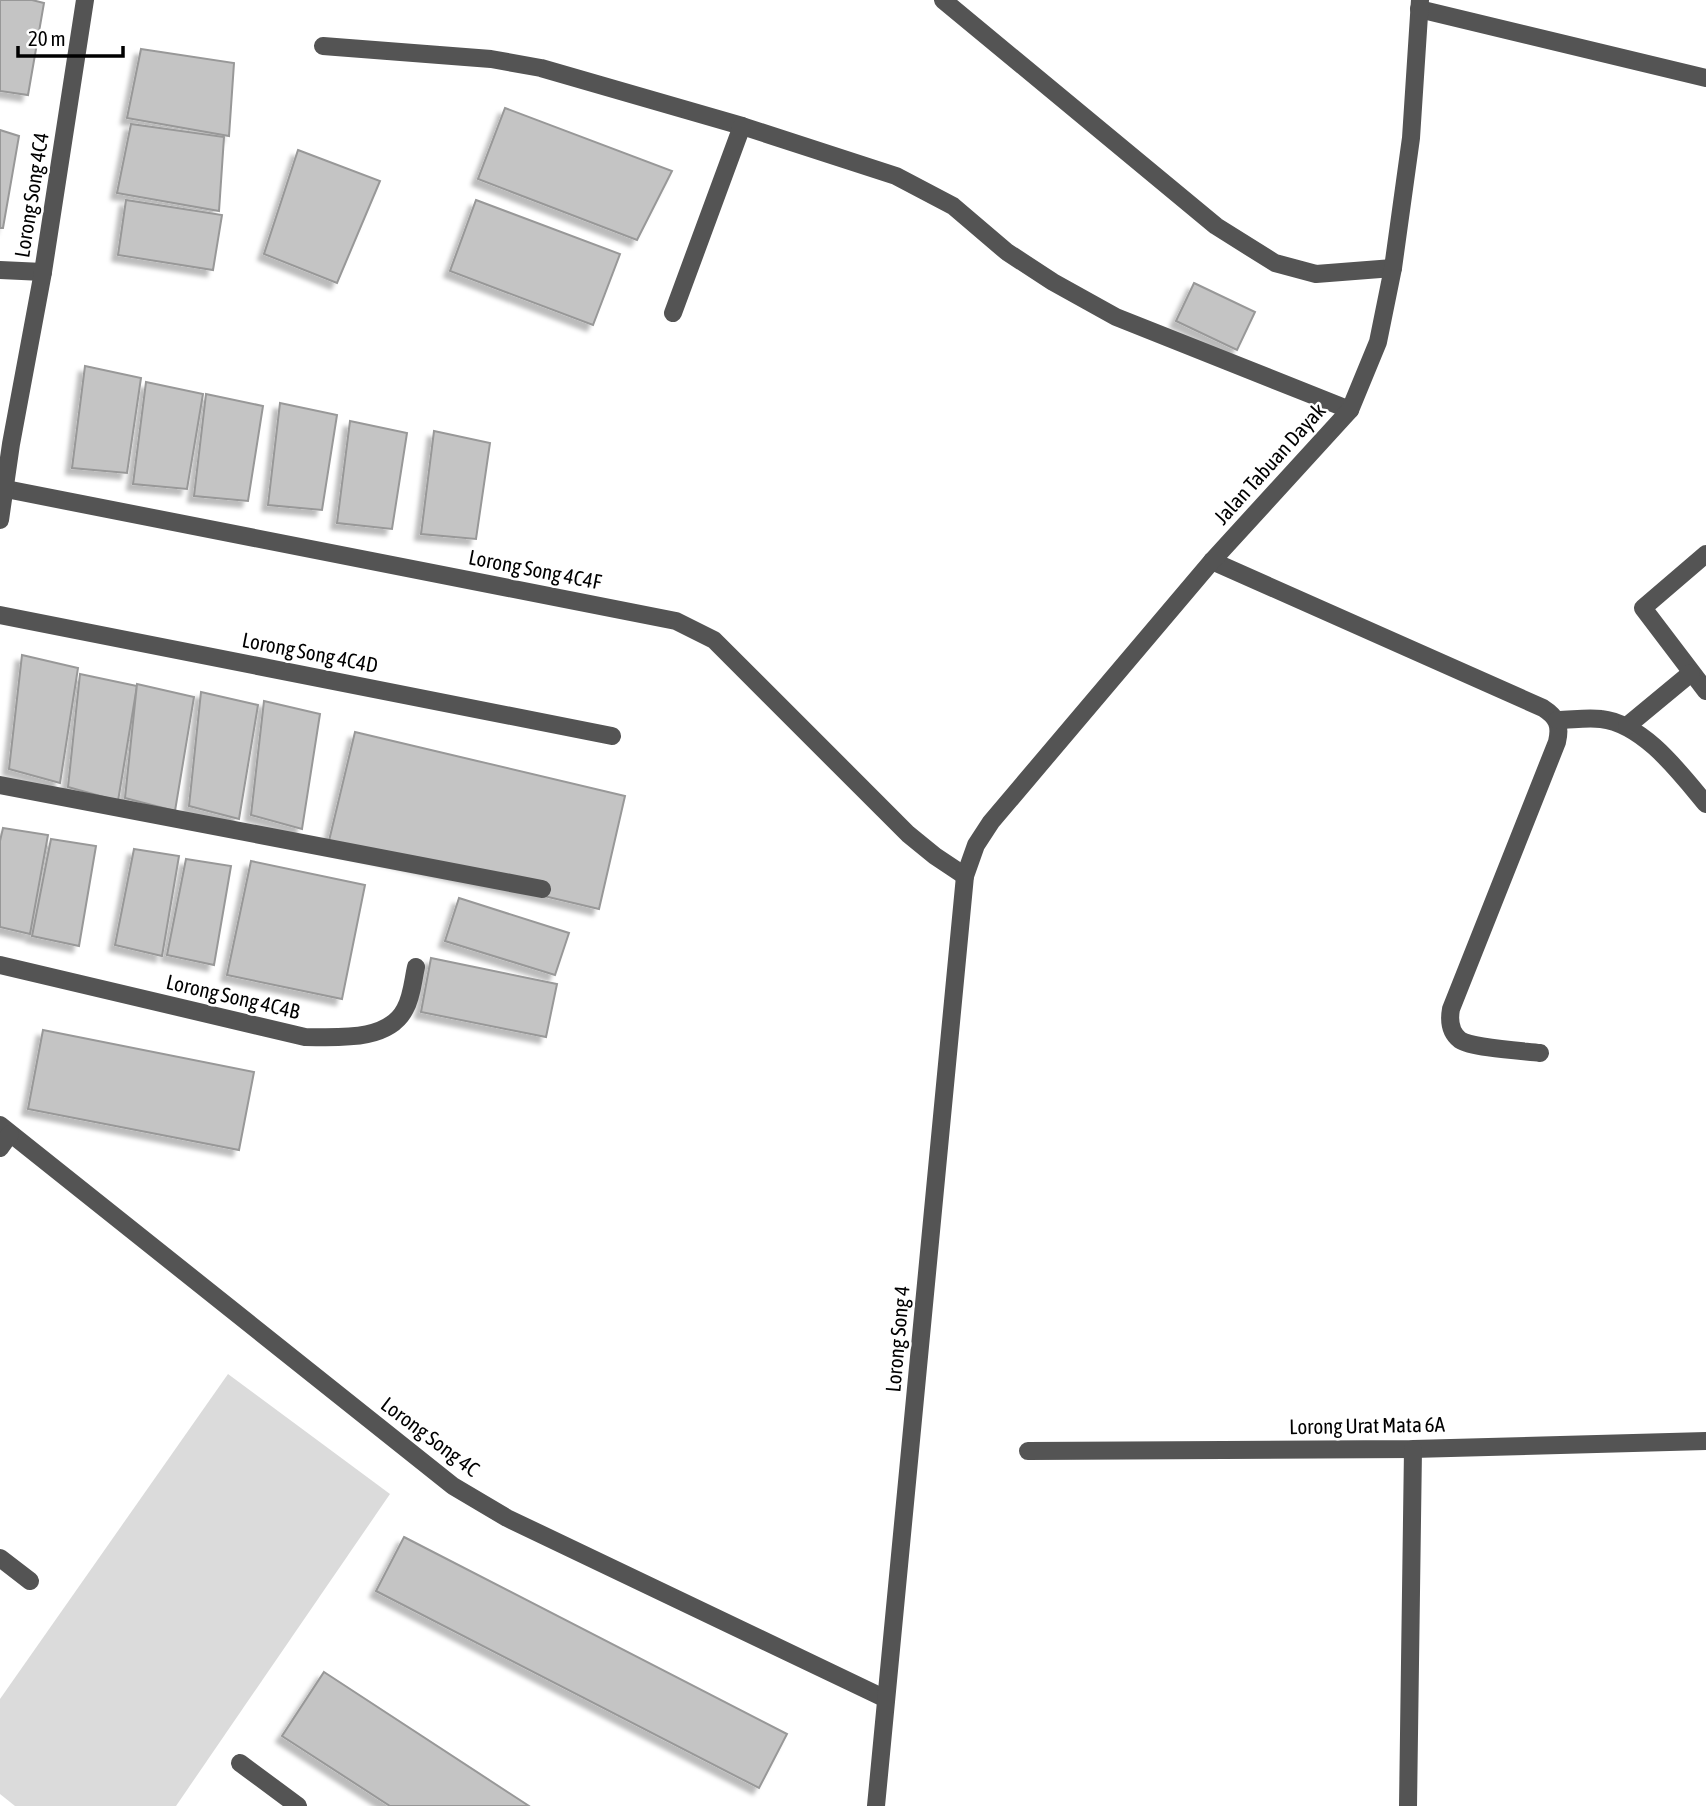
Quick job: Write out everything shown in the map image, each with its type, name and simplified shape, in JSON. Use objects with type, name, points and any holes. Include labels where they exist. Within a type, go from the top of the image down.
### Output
[{"type":"street","name":"Lorong Song 4C4","points":[[0,520],[6,489],[6,444],[43,272],[85,0]]},
{"type":"street","points":[[943,0],[1216,226],[1275,263],[1316,274],[1393,268]]},
{"type":"street","points":[[1419,5],[1706,78]]},
{"type":"street","name":"Jalan Tabuan Dayak","points":[[965,876],[976,845],[991,822],[1212,561],[1350,411],[1378,342],[1393,268],[1411,138],[1419,5]]},
{"type":"street","points":[[323,46],[491,59],[541,68],[742,126],[896,176],[953,206],[1007,252],[1053,282],[1116,317],[1350,411]]},
{"type":"street","points":[[673,313],[742,126]]},
{"type":"street","points":[[0,270],[43,272]]},
{"type":"street","name":"Lorong Song 4C4F","points":[[6,489],[676,621],[714,640],[908,834],[965,876]]},
{"type":"street","points":[[1706,554],[1643,608],[1706,691]]},
{"type":"street","points":[[1212,561],[1544,708],[1557,720],[1557,742],[1451,1009],[1449,1020],[1453,1032],[1461,1040],[1472,1044],[1540,1053]]},
{"type":"street","name":"Lorong Song 4C4D","points":[[0,615],[612,736]]},
{"type":"street","points":[[1628,726],[1691,673]]},
{"type":"street","points":[[1557,720],[1602,719],[1628,726],[1679,772],[1706,804]]},
{"type":"street","points":[[0,785],[542,889]]},
{"type":"street","name":"Lorong Song 4","points":[[876,1806],[965,876]]},
{"type":"street","name":"Lorong Song 4C4B","points":[[0,965],[306,1037],[350,1037],[391,1027],[407,1006],[416,967]]},
{"type":"street","name":"Lorong Song 4C","points":[[4,1136],[453,1486],[507,1518],[886,1699]]},
{"type":"street","name":"Lorong Urat Mata 6A","points":[[1028,1451],[1413,1449],[1706,1441]]},
{"type":"street","points":[[1408,1806],[1413,1449]]},
{"type":"street","points":[[0,1558],[30,1581]]},
{"type":"street","points":[[240,1763],[298,1806]]},
{"type":"shaded area","points":[[228,1374],[390,1494],[176,1806],[15,1806],[0,1794],[0,1699]]},
{"type":"building","points":[[0,0],[32,0],[44,3],[28,95],[0,91]]},
{"type":"building","points":[[141,49],[234,63],[229,136],[127,118]]},
{"type":"building","points":[[505,108],[672,171],[637,240],[478,179]]},
{"type":"building","points":[[131,124],[224,137],[219,211],[117,193]]},
{"type":"building","points":[[0,130],[19,136],[3,228],[0,228]]},
{"type":"building","points":[[298,150],[380,181],[337,283],[264,254]]},
{"type":"building","points":[[126,200],[222,215],[213,270],[118,255]]},
{"type":"building","points":[[476,200],[620,254],[593,325],[450,271]]},
{"type":"building","points":[[1194,283],[1255,312],[1237,350],[1176,321]]},
{"type":"building","points":[[85,366],[141,378],[127,473],[72,468]]},
{"type":"building","points":[[146,382],[203,394],[187,489],[133,484]]},
{"type":"building","points":[[206,394],[263,406],[248,501],[194,496]]},
{"type":"building","points":[[280,403],[337,415],[322,510],[268,505]]},
{"type":"building","points":[[350,421],[407,433],[392,529],[337,523]]},
{"type":"building","points":[[434,431],[490,443],[476,539],[421,534]]},
{"type":"building","points":[[22,655],[78,668],[60,783],[9,769]]},
{"type":"building","points":[[80,674],[137,686],[118,801],[68,787]]},
{"type":"building","points":[[137,684],[194,697],[175,811],[125,798]]},
{"type":"building","points":[[201,692],[258,705],[239,819],[189,806]]},
{"type":"building","points":[[264,701],[320,714],[302,829],[251,815]]},
{"type":"building","points":[[355,732],[625,796],[599,909],[328,845]]},
{"type":"building","points":[[3,828],[48,835],[30,934],[0,927],[0,841]]},
{"type":"building","points":[[51,839],[96,846],[79,946],[32,936]]},
{"type":"building","points":[[134,849],[179,856],[162,956],[115,945]]},
{"type":"building","points":[[186,859],[231,866],[214,965],[167,955]]},
{"type":"building","points":[[251,861],[365,885],[342,999],[227,975]]},
{"type":"building","points":[[459,898],[569,933],[555,975],[445,941]]},
{"type":"building","points":[[431,958],[557,984],[546,1037],[421,1012]]},
{"type":"building","points":[[43,1030],[254,1072],[239,1150],[28,1109]]},
{"type":"building","points":[[404,1537],[787,1734],[759,1788],[376,1591]]},
{"type":"building","points":[[324,1672],[529,1806],[390,1806],[282,1736]]}]
